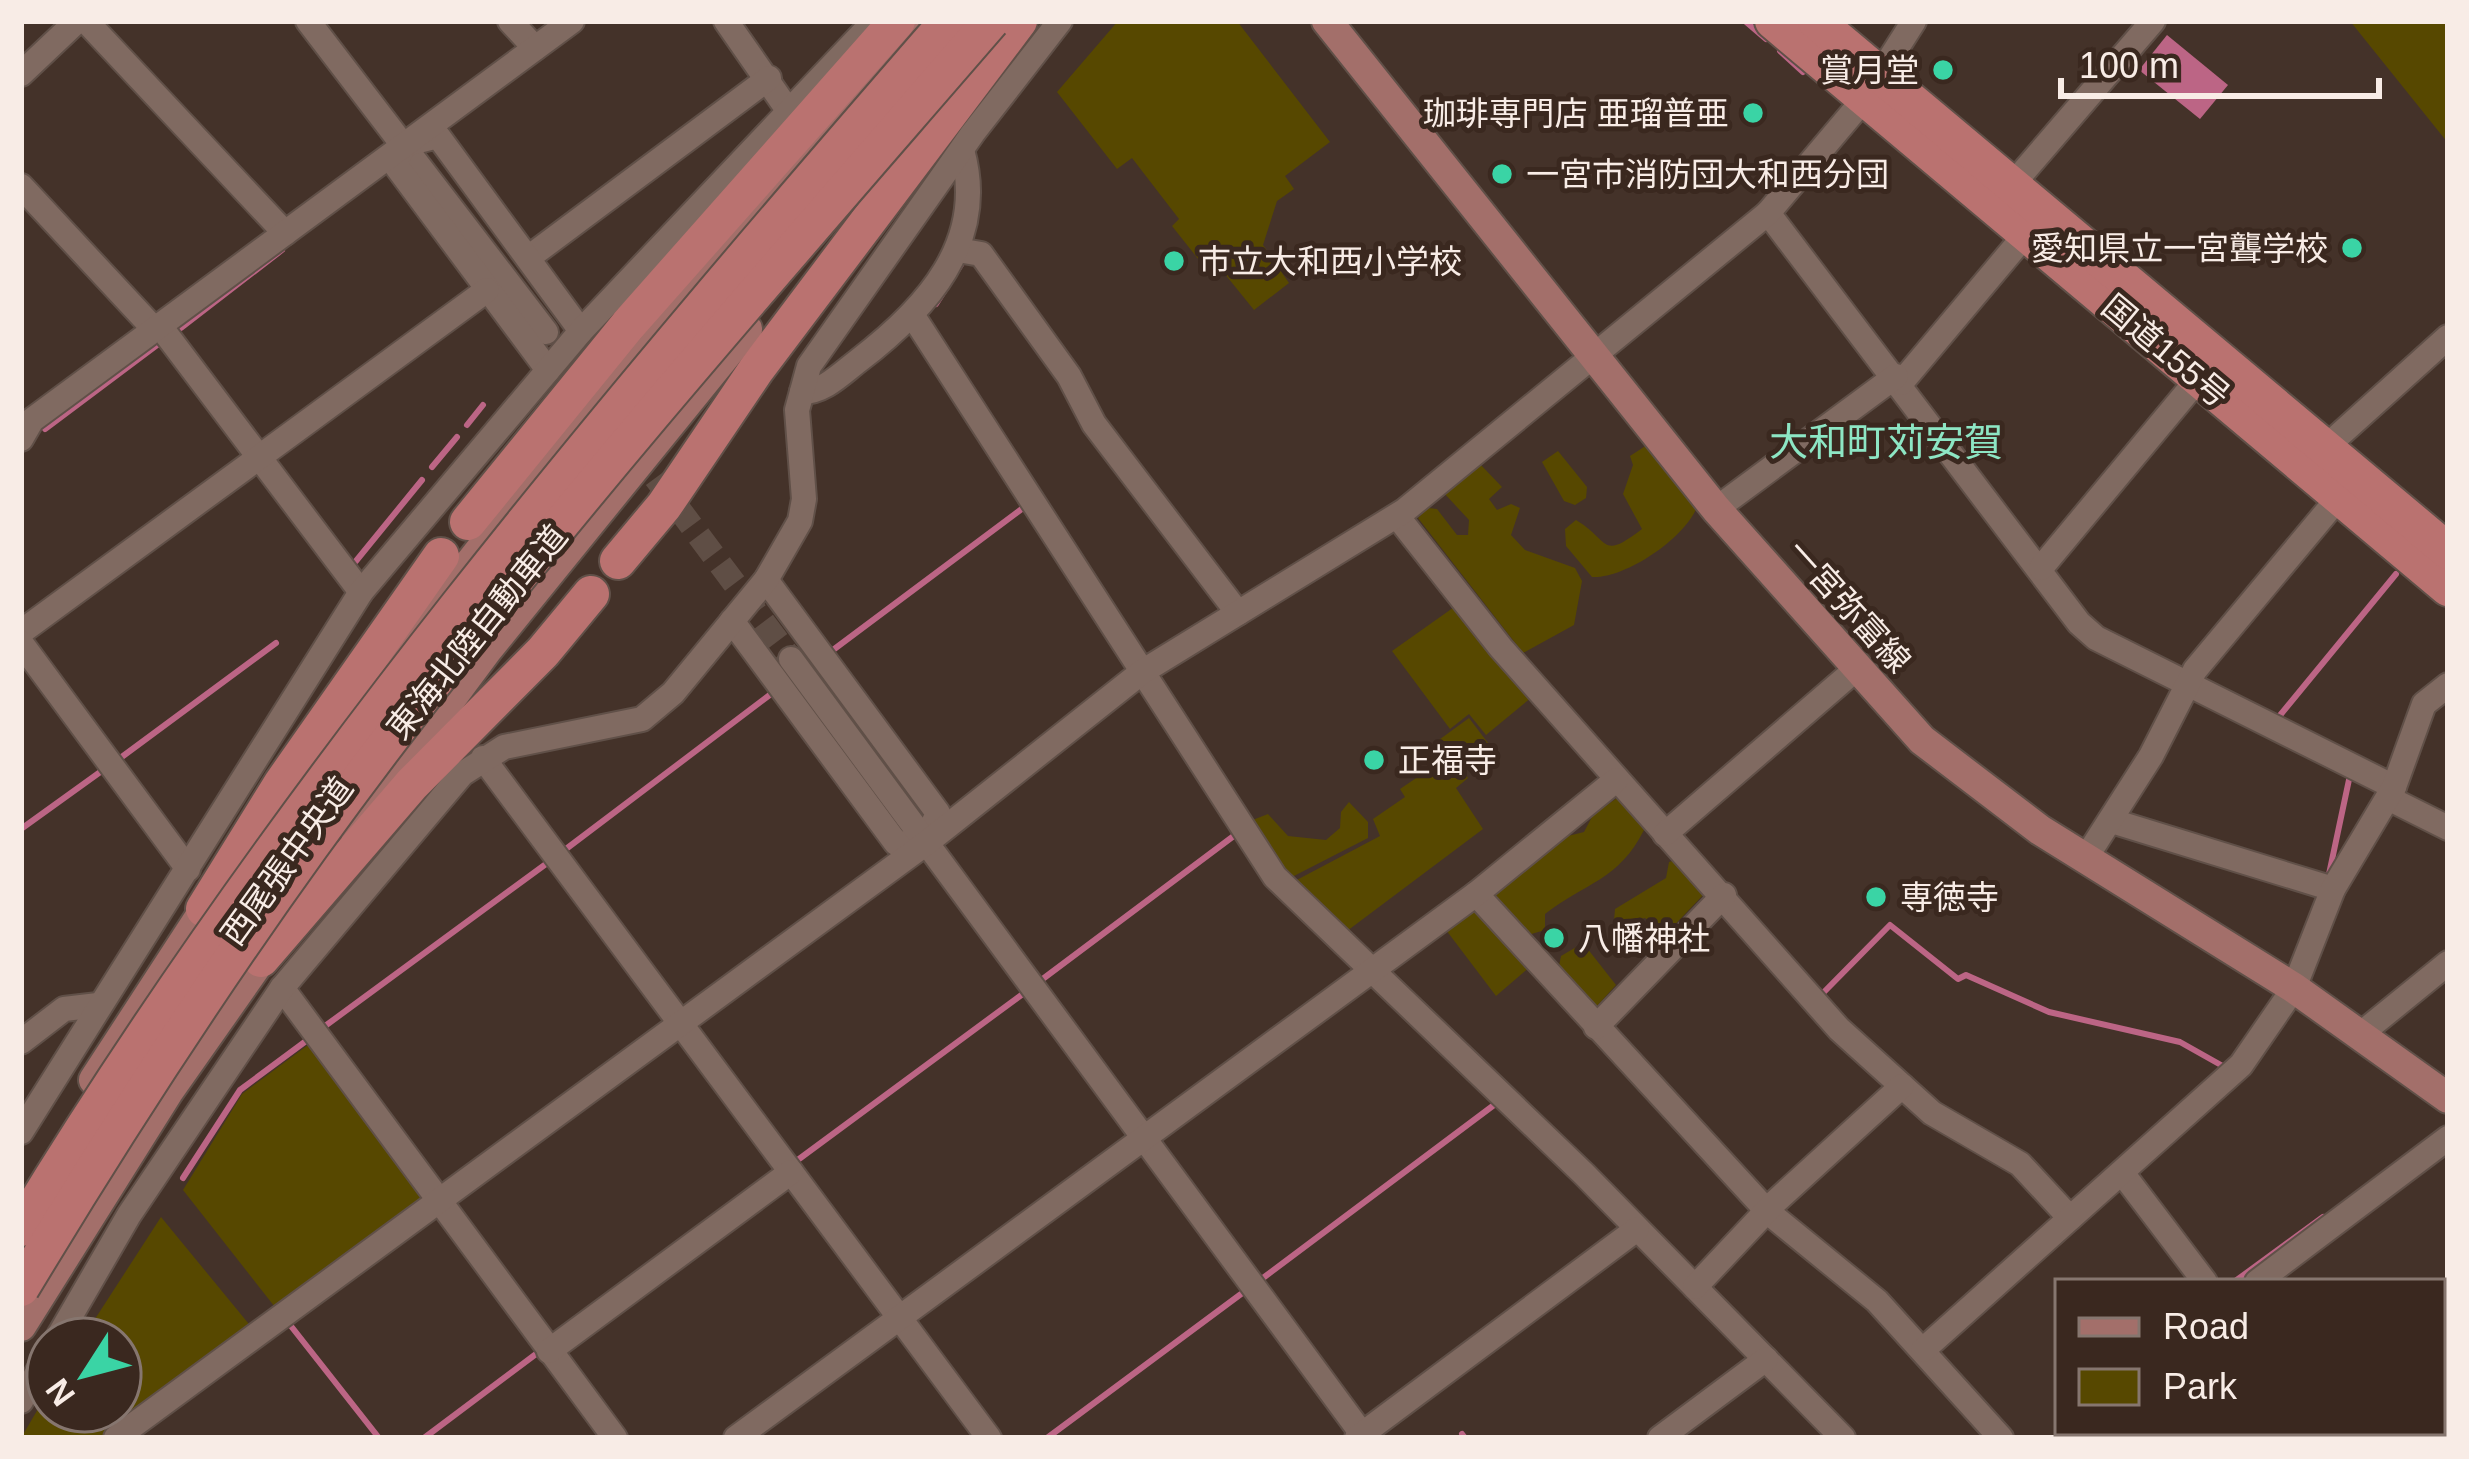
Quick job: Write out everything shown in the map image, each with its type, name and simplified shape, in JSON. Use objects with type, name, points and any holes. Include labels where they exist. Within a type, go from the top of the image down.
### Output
[{"type":"highway","points":[[468,522],[628,325],[897,21]]},
{"type":"highway","name":"東海北陸自動車道","points":[[21,1228],[205,946],[383,696],[698,308],[948,21]]},
{"type":"highway","name":"東海北陸自動車道","points":[[21,1288],[142,1093],[406,718],[722,331],[991,21]]},
{"type":"highway","points":[[619,561],[683,481],[726,413],[1017,21]]},
{"type":"highway","name":"国道155号","points":[[1773,21],[2012,185],[2448,551]]},
{"type":"highway","name":"国道155号","points":[[1816,21],[1873,86],[2026,234],[2448,588]]},
{"type":"highway","points":[[204,909],[334,704],[442,556]]},
{"type":"highway","points":[[272,973],[412,784],[542,652],[591,594]]},
{"type":"main road","name":"西尾張中央道","points":[[21,1197],[204,909],[620,372],[924,21]]},
{"type":"main road","name":"西尾張中央道","points":[[21,1326],[168,1092],[272,973],[487,650],[776,293],[1017,21]]},
{"type":"main road","name":"一宮弥富線","points":[[1327,21],[1716,508],[1855,670],[1958,770],[2294,988],[2448,1098]]},
{"type":"street","points":[[21,74],[82,21],[285,233]]},
{"type":"street","points":[[308,21],[406,143],[546,332]]},
{"type":"street","points":[[510,21],[535,48]]},
{"type":"street","points":[[22,436],[32,420],[572,21]]},
{"type":"street","points":[[726,21],[790,113]]},
{"type":"street","points":[[21,1132],[188,868],[263,739],[361,592],[581,331],[874,21]]},
{"type":"street","points":[[71,1315],[272,973],[483,758],[504,747],[642,719],[662,705],[766,580],[800,521],[804,499],[796,410],[818,352],[1060,21]]},
{"type":"street","points":[[116,1438],[925,844],[1142,672],[1397,516],[1768,213],[1873,86],[1914,21]]},
{"type":"street","points":[[2012,185],[2153,21]]},
{"type":"street","points":[[528,257],[769,78]]},
{"type":"street","points":[[548,370],[394,163],[406,143],[438,136],[581,331]]},
{"type":"street","points":[[802,392],[815,392],[839,376],[913,316],[958,250],[969,202],[962,150]]},
{"type":"street","points":[[21,186],[157,328],[361,592]]},
{"type":"street","points":[[1768,213],[2042,568],[2079,623],[2096,638],[2189,682],[2448,828]]},
{"type":"street","points":[[1716,508],[1898,379],[2026,234]]},
{"type":"street","points":[[958,250],[981,254],[1070,376],[1094,424],[1238,613]]},
{"type":"street","points":[[21,632],[487,290]]},
{"type":"street","points":[[913,316],[1274,877],[1637,1229],[1843,1438]]},
{"type":"street","points":[[2326,447],[2448,338]]},
{"type":"street","points":[[2042,568],[2199,378]]},
{"type":"street","points":[[2087,856],[2112,821],[2189,682],[2340,496]]},
{"type":"street","points":[[1397,516],[1457,595],[1616,780],[1840,1029],[1932,1113],[2020,1164],[2070,1218]]},
{"type":"street","points":[[766,580],[938,813],[925,844]]},
{"type":"street","points":[[732,621],[896,843],[925,844]]},
{"type":"street","points":[[21,643],[188,868]]},
{"type":"street","points":[[791,659],[1361,1437],[1637,1229]]},
{"type":"street","points":[[1665,834],[1855,670]]},
{"type":"street","points":[[1923,1350],[2241,1065],[2294,988],[2333,889],[2391,792],[2424,704],[2448,686]]},
{"type":"street","points":[[483,758],[989,1438]]},
{"type":"street","points":[[736,1438],[1476,894],[1616,780]]},
{"type":"street","points":[[2112,821],[2333,889]]},
{"type":"street","points":[[1476,894],[1769,1213],[1877,1301],[2001,1438]]},
{"type":"street","points":[[1597,1027],[1724,895]]},
{"type":"street","points":[[2362,1034],[2448,963]]},
{"type":"street","points":[[272,973],[615,1438]]},
{"type":"street","points":[[21,1042],[64,1010],[98,1004]]},
{"type":"street","points":[[1695,1287],[1774,1203],[1902,1086]]},
{"type":"street","points":[[2261,1279],[2448,1138]]},
{"type":"street","points":[[549,1351],[791,1172]]},
{"type":"street","points":[[2123,1174],[2203,1279]]},
{"type":"street","points":[[1660,1438],[1766,1359]]},
{"type":"green space","points":[[1118,21],[1237,21],[1330,142],[1285,176],[1294,189],[1277,201],[1263,245],[1289,283],[1254,310],[1224,273],[1214,279],[1172,226],[1179,219],[1132,158],[1117,169],[1057,92]]},
{"type":"green space","points":[[2350,21],[2448,21],[2448,143]]},
{"type":"green space","points":[[1647,445],[1698,504],[1682,530],[1654,554],[1621,571],[1592,577],[1566,546],[1565,529],[1576,520],[1612,546],[1642,529],[1623,494],[1633,465],[1630,456]]},
{"type":"green space","points":[[1558,451],[1587,487],[1586,498],[1575,505],[1564,501],[1542,462]]},
{"type":"green space","points":[[1479,463],[1502,487],[1489,499],[1497,510],[1511,504],[1520,508],[1511,535],[1525,550],[1575,568],[1582,581],[1574,625],[1523,653],[1418,518],[1428,508],[1437,509],[1457,535],[1468,535],[1469,520],[1443,492]]},
{"type":"green space","points":[[1457,605],[1532,697],[1486,735],[1469,714],[1450,729],[1392,651]]},
{"type":"green space","points":[[1469,718],[1488,743],[1460,767],[1468,778],[1456,788],[1483,829],[1343,934],[1291,883],[1380,836],[1373,819],[1405,797],[1400,789],[1431,768],[1421,753]]},
{"type":"green space","points":[[1617,798],[1644,830],[1634,847],[1612,870],[1545,914],[1545,930],[1528,935],[1494,894],[1564,837],[1584,832],[1593,815]]},
{"type":"green space","points":[[1349,802],[1368,822],[1368,838],[1292,877],[1282,872],[1250,821],[1268,814],[1288,836],[1326,840],[1340,828],[1341,812]]},
{"type":"green space","points":[[1676,860],[1705,893],[1666,934],[1645,918],[1624,924],[1614,921],[1615,909],[1666,878],[1669,862]]},
{"type":"green space","points":[[1475,909],[1532,965],[1496,996],[1446,930]]},
{"type":"green space","points":[[1583,943],[1616,985],[1596,1007],[1558,971],[1561,956]]},
{"type":"green space","points":[[312,1042],[424,1199],[278,1311],[183,1190],[242,1094]]},
{"type":"green space","points":[[161,1217],[253,1329],[144,1409],[144,1315],[98,1315]]},
{"type":"green space","points":[[24,1433],[109,1435],[105,1438],[21,1438]]},
{"type":"shaded area","points":[[2167,35],[2228,85],[2200,119],[2139,70]]},
{"type":"waterway","points":[[1745,21],[1766,39]]},
{"type":"waterway","points":[[1780,51],[1803,72]]},
{"type":"waterway","points":[[181,328],[282,250]]},
{"type":"waterway","points":[[936,304],[964,260]]},
{"type":"waterway","points":[[45,429],[161,342]]},
{"type":"waterway","points":[[467,425],[483,405]]},
{"type":"waterway","points":[[432,467],[457,437]]},
{"type":"waterway","points":[[356,561],[422,480]]},
{"type":"waterway","points":[[833,650],[1023,508]]},
{"type":"waterway","points":[[2277,719],[2396,574]]},
{"type":"waterway","points":[[119,759],[276,643]]},
{"type":"waterway","points":[[562,852],[775,691]]},
{"type":"waterway","points":[[21,829],[103,770]]},
{"type":"waterway","points":[[2329,874],[2350,775]]},
{"type":"waterway","points":[[1040,981],[1235,835]]},
{"type":"waterway","points":[[321,1029],[550,861]]},
{"type":"waterway","points":[[1824,992],[1890,925],[1958,979],[1966,975],[2049,1012],[2180,1042],[2228,1069]]},
{"type":"waterway","points":[[795,1162],[1024,993]]},
{"type":"waterway","points":[[183,1178],[240,1090],[306,1041]]},
{"type":"waterway","points":[[1263,1278],[1494,1105]]},
{"type":"waterway","points":[[2238,1279],[2323,1217]]},
{"type":"waterway","points":[[1047,1438],[1241,1294]]},
{"type":"waterway","points":[[287,1321],[379,1438]]},
{"type":"waterway","points":[[424,1438],[540,1351]]},
{"type":"waterway","points":[[1462,1434],[1465,1438]]},
{"type":"waterway","points":[[2280,1438],[2284,1435]]},
{"type":"tunnel","points":[[634,449],[791,659]]},
{"type":"place","name":"賞月堂","points":[[1943,70]]},
{"type":"place","name":"珈琲専門店 亜瑠普亜","points":[[1753,113]]},
{"type":"place","name":"一宮市消防団大和西分団","points":[[1502,174]]},
{"type":"place","name":"愛知県立一宮聾学校","points":[[2352,248]]},
{"type":"place","name":"市立大和西小学校","points":[[1174,261]]},
{"type":"place","name":"正福寺","points":[[1374,760]]},
{"type":"place","name":"専徳寺","points":[[1876,897]]},
{"type":"place","name":"八幡神社","points":[[1554,938]]},
{"type":"district","name":"大和町苅安賀","points":[[1886,442]]}]
